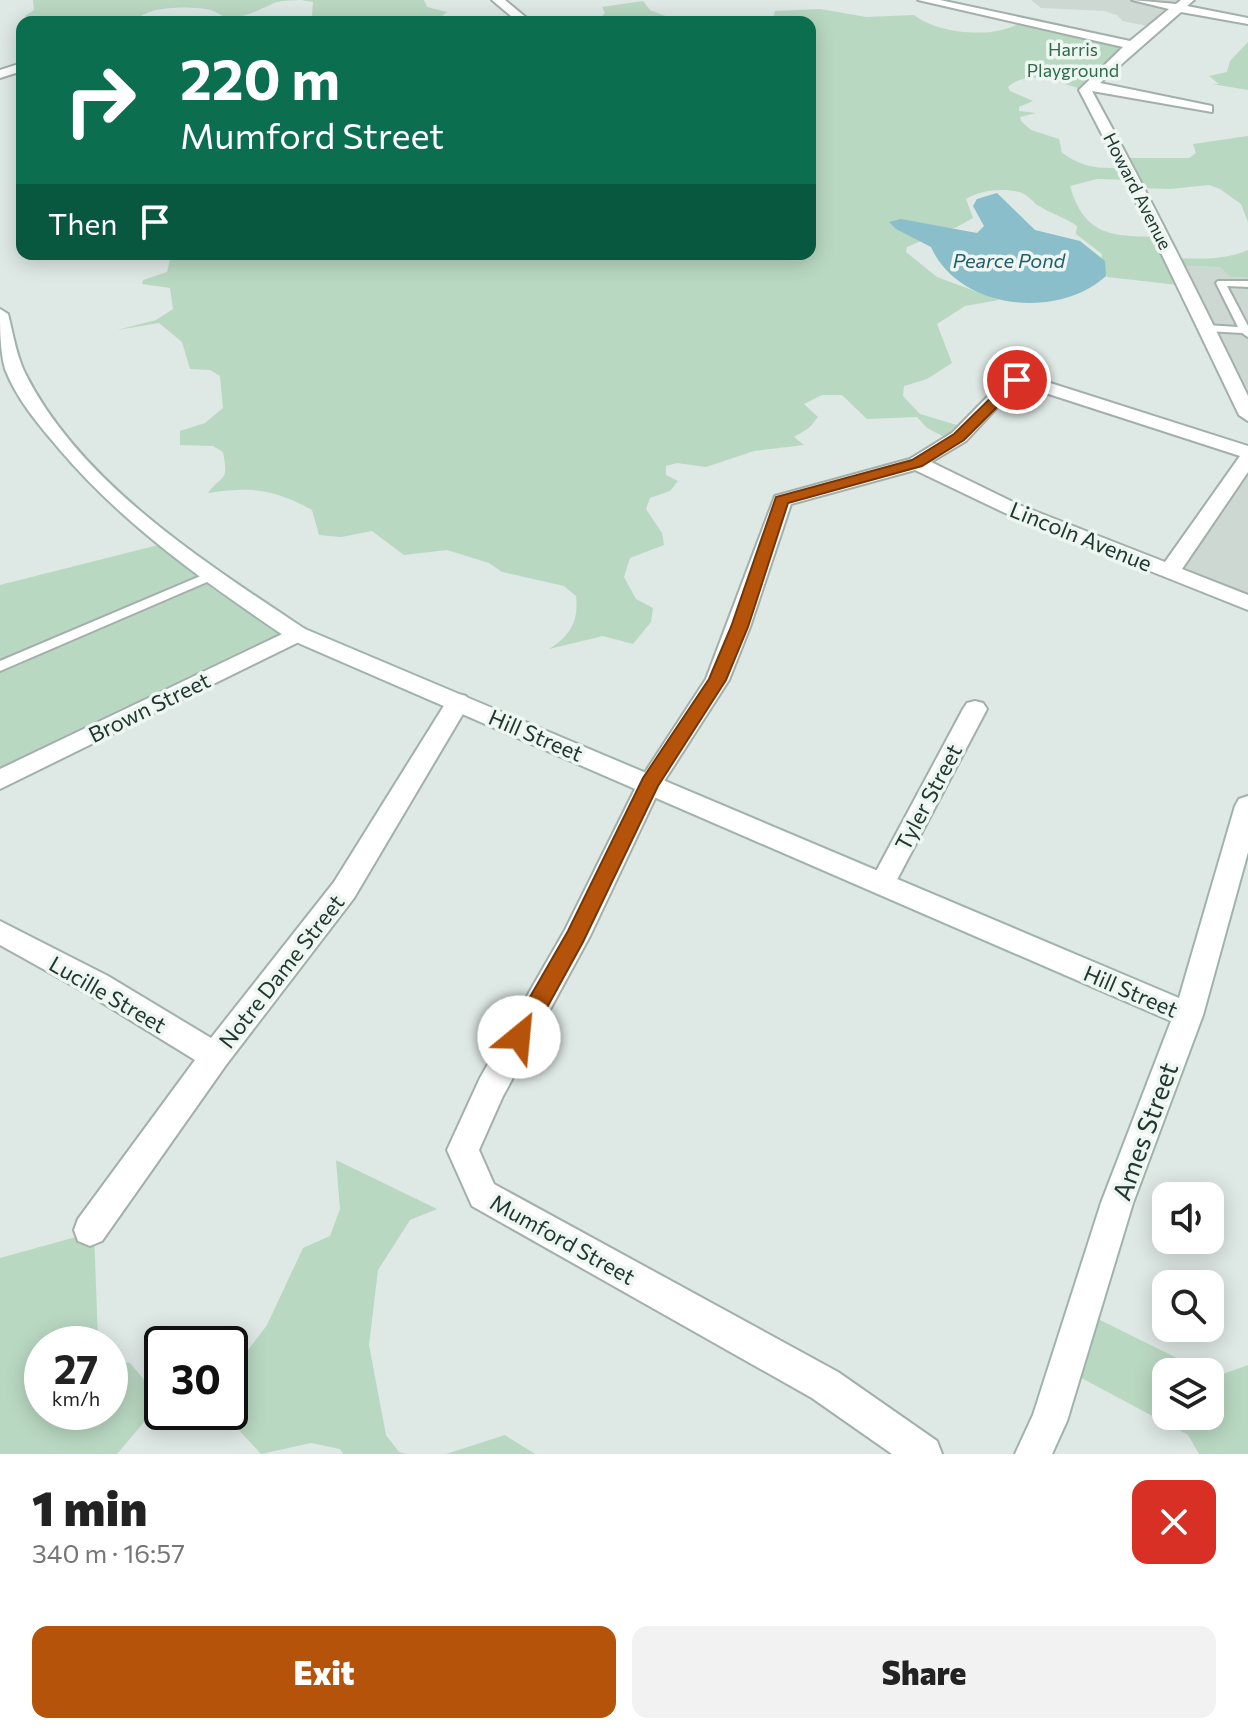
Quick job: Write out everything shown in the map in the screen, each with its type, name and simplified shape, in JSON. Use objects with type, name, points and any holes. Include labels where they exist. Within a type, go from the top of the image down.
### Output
[{"type":"street","points":[[498,0],[518,16]]},
{"type":"street","points":[[924,0],[1132,45]]},
{"type":"street","points":[[1138,0],[1183,4],[1248,21]]},
{"type":"street","points":[[1091,85],[1132,45],[1183,4]]},
{"type":"street","points":[[1091,85],[1207,109]]},
{"type":"street","name":"Howard Avenue","points":[[1091,85],[1085,90],[1124,162],[1140,200],[1165,242],[1248,415]]},
{"type":"street","name":"Hill Street","points":[[0,314],[7,370],[38,413],[103,488],[210,576],[297,634],[1188,1015]]},
{"type":"street","name":"Mumford Street","points":[[924,1454],[825,1385],[483,1195],[463,1150],[491,1088],[576,936],[650,783],[717,680],[739,627],[782,500],[917,463],[959,437],[1001,393],[1022,379],[1248,455]]},
{"type":"street","points":[[1169,572],[1248,455]]},
{"type":"street","name":"Lincoln Avenue","points":[[917,463],[1012,509],[1248,603]]},
{"type":"street","name":"Brown Street","points":[[0,780],[297,634]]},
{"type":"street","name":"Notre Dame Street","points":[[90,1230],[215,1056],[344,890],[458,702]]},
{"type":"street","name":"Tyler Street","points":[[882,884],[975,709]]},
{"type":"street","name":"Ames Street","points":[[1033,1454],[1049,1421],[1117,1203],[1188,1015],[1248,806]]},
{"type":"street","name":"Lucille Street","points":[[0,932],[98,985],[215,1056]]},
{"type":"lane","points":[[1247,331],[1221,283],[1248,284]]},
{"type":"lane","points":[[1206,328],[1247,331]]},
{"type":"lane","points":[[0,666],[210,576]]},
{"type":"shaded area","points":[[1031,0],[1189,0],[1152,27],[1123,21],[1117,15],[1104,11],[1041,8]]},
{"type":"shaded area","points":[[1182,266],[1220,267],[1230,277],[1248,278],[1248,410]]},
{"type":"shaded area","points":[[1248,460],[1248,602],[1173,571]]},
{"type":"green space","points":[[33,0],[299,0],[277,2],[239,16],[182,8],[158,10],[141,16],[25,16],[34,10]]},
{"type":"green space","points":[[301,0],[424,0],[427,7],[447,12],[442,16],[312,16],[313,2]]},
{"type":"green space","points":[[643,1],[650,10],[666,16],[602,16],[605,13],[602,7]]},
{"type":"green space","name":"Harris Playground","points":[[820,9],[866,17],[914,15],[937,27],[968,32],[998,31],[1022,21],[1132,45],[1085,90],[1035,78],[1016,81],[1008,87],[1010,91],[1033,101],[1019,107],[1019,111],[1036,113],[1020,117],[1021,121],[1031,130],[1059,139],[1062,153],[1070,158],[1099,167],[1126,168],[1125,158],[1189,158],[1196,153],[1193,144],[1248,136],[1248,222],[1241,204],[1209,185],[1139,188],[1131,180],[1097,179],[1070,186],[1076,203],[1093,225],[1116,234],[1162,237],[1176,258],[1222,257],[1248,250],[1248,278],[1230,277],[1220,267],[1182,266],[1187,286],[1107,277],[1101,264],[1102,254],[1076,234],[1077,226],[1037,205],[1024,194],[993,190],[966,199],[973,218],[955,228],[924,231],[921,241],[907,247],[906,252],[937,277],[999,300],[965,306],[937,324],[952,363],[927,379],[904,386],[903,396],[920,414],[967,428],[954,442],[927,428],[917,417],[867,419],[842,395],[822,395],[804,404],[818,417],[809,428],[794,437],[804,445],[754,451],[706,467],[677,463],[666,466],[666,475],[678,481],[670,491],[650,498],[646,509],[662,533],[664,545],[630,558],[624,577],[636,599],[653,608],[651,622],[633,644],[603,636],[549,649],[568,633],[576,613],[576,596],[564,586],[502,572],[489,563],[447,550],[404,555],[372,531],[341,537],[319,535],[312,510],[273,493],[237,490],[208,493],[225,473],[223,452],[213,446],[180,445],[180,431],[205,423],[223,408],[220,376],[210,370],[190,369],[182,342],[159,323],[117,330],[156,320],[173,309],[170,288],[142,284],[143,280],[167,272],[170,260],[816,260],[816,16],[774,16],[775,11]]},
{"type":"green space","points":[[1248,42],[1248,90],[1212,84],[1219,84],[1209,76],[1227,72],[1230,61]]},
{"type":"green space","points":[[170,542],[297,634],[0,780],[0,585]]},
{"type":"green space","points":[[336,1160],[437,1209],[410,1220],[378,1270],[369,1345],[386,1435],[399,1452],[407,1454],[343,1454],[340,1449],[311,1443],[261,1454],[239,1430],[248,1430],[248,1350],[267,1325],[303,1248],[330,1236],[340,1209]]},
{"type":"green space","points":[[94,1232],[97,1326],[24,1326],[24,1430],[128,1430],[130,1363],[144,1380],[144,1422],[117,1454],[0,1454],[0,1258]]},
{"type":"green space","points":[[1088,1314],[1177,1358],[1152,1358],[1152,1416],[1074,1374]]},
{"type":"green space","points":[[1248,1365],[1248,1454],[1199,1454],[1188,1435],[1179,1430],[1224,1430],[1224,1374]]},
{"type":"green space","points":[[505,1435],[535,1454],[446,1454]]},
{"type":"water","name":"Pearce Pond","points":[[997,193],[1035,230],[1080,241],[1105,261],[1106,276],[1086,290],[1062,299],[1037,303],[1011,302],[963,284],[945,268],[931,247],[896,229],[889,222],[901,219],[977,233],[984,226],[973,206],[977,199]]},
{"type":"route","points":[[519,1037],[576,936],[650,783],[717,680],[739,627],[782,500],[917,463],[959,437],[1017,380]]}]
